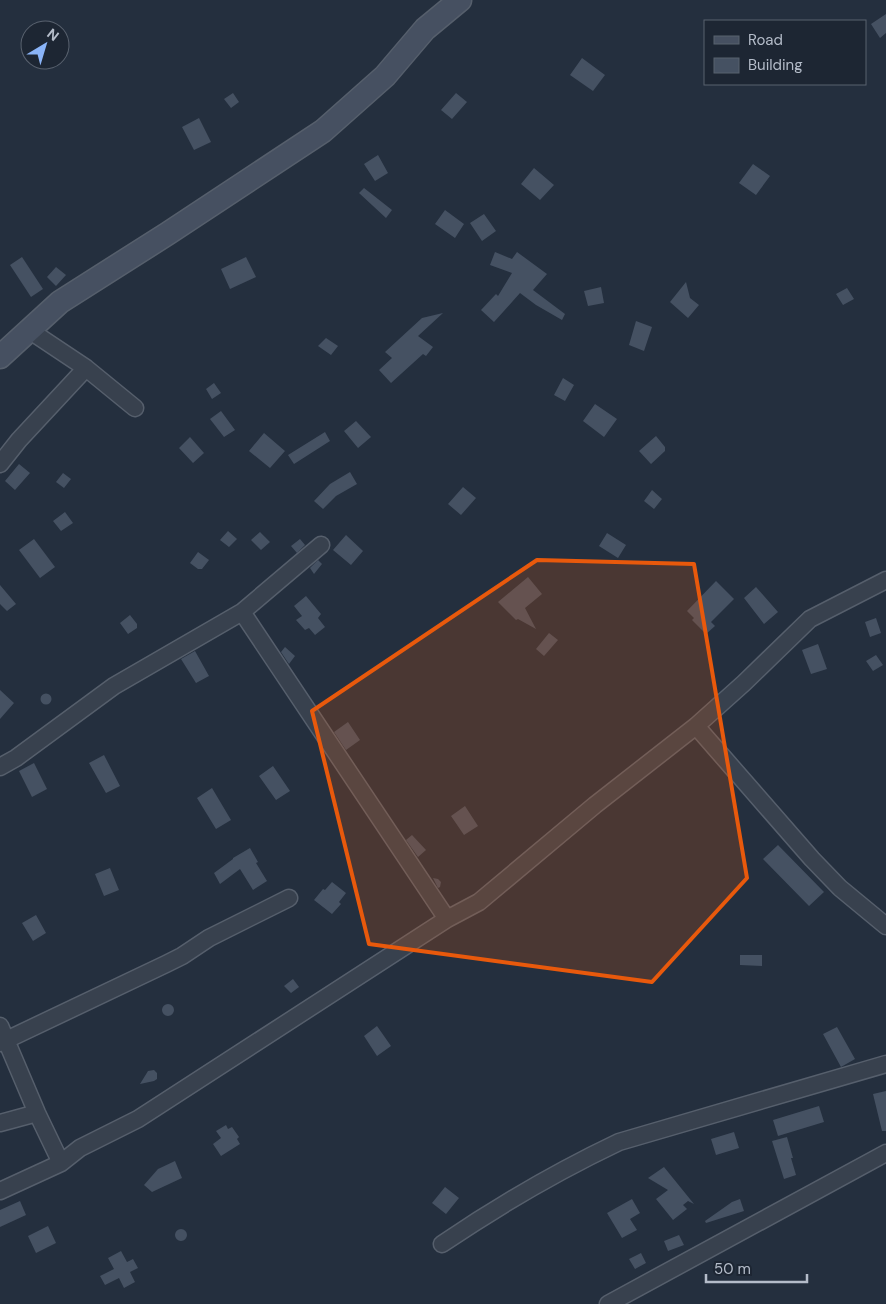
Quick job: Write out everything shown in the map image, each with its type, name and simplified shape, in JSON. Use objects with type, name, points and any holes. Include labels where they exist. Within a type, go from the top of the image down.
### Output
[{"type":"street","points":[[0,357],[60,302],[323,131],[385,76],[425,29],[460,0]]},
{"type":"street","points":[[29,330],[86,368],[135,408]]},
{"type":"street","points":[[0,464],[19,440],[86,368]]},
{"type":"street","points":[[0,767],[16,758],[114,686],[242,612],[321,546]]},
{"type":"street","points":[[0,1191],[61,1163],[80,1148],[138,1119],[447,919],[479,902],[595,805],[696,726],[810,619],[886,580]]},
{"type":"street","points":[[242,612],[447,919]]},
{"type":"street","points":[[696,726],[840,888],[886,926]]},
{"type":"street","points":[[61,1163],[2,1037],[166,964],[209,938],[289,898]]},
{"type":"street","points":[[442,1244],[483,1216],[586,1158],[620,1142],[886,1064]]},
{"type":"street","points":[[0,1123],[36,1113]]},
{"type":"street","points":[[608,1304],[886,1153]]},
{"type":"highlighted area","points":[[537,560],[694,564],[747,878],[652,982],[369,944],[312,711]]},
{"type":"building","points":[[886,14],[886,33],[880,38],[871,24]]},
{"type":"building","points":[[582,58],[605,75],[593,91],[570,75]]},
{"type":"building","points":[[233,93],[239,102],[231,108],[224,99]]},
{"type":"building","points":[[456,93],[467,102],[452,119],[441,110]]},
{"type":"building","points":[[199,118],[211,142],[194,150],[182,127]]},
{"type":"building","points":[[378,155],[388,173],[375,181],[364,164]]},
{"type":"building","points":[[753,164],[770,176],[756,195],[739,183]]},
{"type":"building","points":[[534,168],[554,185],[540,200],[521,184]]},
{"type":"building","points":[[364,188],[392,210],[386,218],[359,193]]},
{"type":"building","points":[[445,210],[464,224],[455,238],[435,224]]},
{"type":"building","points":[[484,214],[496,231],[482,241],[470,223]]},
{"type":"building","points":[[495,252],[512,259],[517,252],[547,274],[533,290],[565,314],[562,320],[520,293],[494,322],[481,310],[496,294],[498,296],[512,273],[490,265]]},
{"type":"building","points":[[22,257],[43,289],[31,297],[10,265]]},
{"type":"building","points":[[246,257],[256,277],[230,289],[221,269]]},
{"type":"building","points":[[56,267],[66,275],[56,286],[47,277]]},
{"type":"building","points":[[686,282],[690,298],[699,305],[688,318],[670,302]]},
{"type":"building","points":[[601,287],[604,303],[588,306],[584,291]]},
{"type":"building","points":[[847,288],[854,299],[843,305],[836,294]]},
{"type":"building","points":[[443,313],[418,336],[433,347],[426,356],[423,354],[391,383],[379,370],[392,358],[385,352],[422,318]]},
{"type":"building","points":[[636,321],[652,327],[644,351],[629,345]]},
{"type":"building","points":[[326,338],[338,346],[331,355],[318,346]]},
{"type":"building","points":[[563,378],[574,385],[565,401],[554,395]]},
{"type":"building","points":[[214,383],[221,393],[212,399],[206,389]]},
{"type":"building","points":[[595,404],[617,419],[604,437],[583,421]]},
{"type":"building","points":[[221,411],[235,430],[224,437],[210,419]]},
{"type":"building","points":[[356,421],[371,437],[358,448],[344,431]]},
{"type":"building","points":[[325,432],[330,441],[294,464],[288,455]]},
{"type":"building","points":[[264,433],[285,451],[270,468],[249,451]]},
{"type":"building","points":[[656,436],[665,447],[665,451],[651,464],[639,451]]},
{"type":"building","points":[[190,437],[204,453],[193,463],[179,448]]},
{"type":"building","points":[[19,464],[30,473],[15,490],[5,481]]},
{"type":"building","points":[[350,472],[357,484],[336,496],[323,509],[314,501],[330,484]]},
{"type":"building","points":[[63,473],[71,479],[64,488],[56,482]]},
{"type":"building","points":[[463,487],[476,498],[461,515],[448,504]]},
{"type":"building","points":[[652,490],[662,499],[654,509],[644,501]]},
{"type":"building","points":[[65,512],[73,523],[61,531],[53,521]]},
{"type":"building","points":[[228,531],[237,539],[229,547],[220,540]]},
{"type":"building","points":[[260,532],[270,542],[261,550],[251,540]]},
{"type":"building","points":[[607,533],[626,545],[618,558],[599,546]]},
{"type":"building","points":[[346,535],[363,551],[351,565],[333,550]]},
{"type":"building","points":[[34,539],[55,567],[40,578],[19,550]]},
{"type":"building","points":[[300,539],[305,545],[297,553],[291,546]]},
{"type":"building","points":[[198,552],[209,560],[202,569],[198,569],[190,563]]},
{"type":"building","points":[[318,560],[322,564],[314,574],[310,568]]},
{"type":"building","points":[[528,577],[542,594],[525,608],[536,629],[518,619],[516,620],[498,602]]},
{"type":"building","points":[[716,581],[734,599],[711,622],[715,626],[706,634],[692,620],[694,618],[687,611]]},
{"type":"building","points":[[0,585],[16,604],[7,611],[0,604]]},
{"type":"building","points":[[756,587],[778,612],[764,624],[744,598]]},
{"type":"building","points":[[306,596],[321,614],[318,618],[325,627],[315,635],[309,628],[305,630],[296,620],[302,616],[294,606]]},
{"type":"building","points":[[130,615],[137,624],[137,628],[128,634],[120,623]]},
{"type":"building","points":[[876,618],[881,633],[870,637],[865,622]]},
{"type":"building","points":[[549,633],[558,640],[544,656],[536,649]]},
{"type":"building","points":[[818,644],[827,669],[811,674],[802,650]]},
{"type":"building","points":[[285,647],[295,656],[289,664],[281,652]]},
{"type":"building","points":[[195,651],[209,676],[196,683],[181,659]]},
{"type":"building","points":[[876,655],[883,665],[873,671],[866,661]]},
{"type":"building","points":[[0,690],[14,703],[0,719]]},
{"type":"building","points":[[44,694],[48,694],[51,699],[50,703],[44,704],[41,701],[41,697]]},
{"type":"building","points":[[348,722],[360,740],[346,750],[334,732]]},
{"type":"building","points":[[104,755],[120,786],[106,793],[89,763]]},
{"type":"building","points":[[34,763],[47,789],[32,797],[19,771]]},
{"type":"building","points":[[273,766],[290,791],[276,800],[259,776]]},
{"type":"building","points":[[212,788],[231,820],[216,829],[197,798]]},
{"type":"building","points":[[465,806],[478,826],[464,835],[451,816]]},
{"type":"building","points":[[412,835],[426,850],[418,857],[406,840]]},
{"type":"building","points":[[778,845],[824,892],[809,906],[763,859]]},
{"type":"building","points":[[250,848],[258,862],[256,863],[267,881],[253,890],[240,869],[220,884],[214,873]]},
{"type":"building","points":[[110,868],[119,890],[104,896],[95,874]]},
{"type":"building","points":[[433,878],[441,882],[440,887],[438,888]]},
{"type":"building","points":[[332,882],[346,893],[339,902],[341,904],[332,914],[314,900]]},
{"type":"building","points":[[36,915],[46,933],[33,941],[22,923]]},
{"type":"building","points":[[740,955],[762,955],[762,966],[740,965]]},
{"type":"building","points":[[293,979],[299,987],[291,993],[284,986]]},
{"type":"building","points":[[168,1004],[174,1010],[168,1016],[162,1010]]},
{"type":"building","points":[[377,1026],[391,1046],[377,1056],[364,1036]]},
{"type":"building","points":[[837,1027],[855,1059],[841,1067],[823,1034]]},
{"type":"building","points":[[154,1070],[157,1073],[157,1079],[140,1084],[148,1071]]},
{"type":"building","points":[[886,1091],[886,1131],[882,1131],[873,1094]]},
{"type":"building","points":[[819,1106],[824,1122],[778,1136],[773,1120]]},
{"type":"building","points":[[226,1125],[228,1129],[232,1127],[239,1137],[237,1139],[240,1144],[221,1156],[213,1144],[221,1138],[216,1131]]},
{"type":"building","points":[[734,1132],[739,1148],[716,1155],[711,1139]]},
{"type":"building","points":[[787,1137],[796,1175],[784,1179],[772,1141]]},
{"type":"building","points":[[175,1161],[182,1178],[152,1192],[144,1185],[158,1169]]},
{"type":"building","points":[[664,1167],[694,1204],[688,1201],[683,1205],[687,1209],[673,1220],[656,1199],[668,1190],[648,1178]]},
{"type":"building","points":[[445,1187],[459,1198],[446,1214],[432,1203]]},
{"type":"building","points":[[632,1199],[640,1213],[630,1219],[637,1230],[622,1238],[607,1213]]},
{"type":"building","points":[[740,1199],[744,1211],[706,1223],[705,1221],[732,1202]]},
{"type":"building","points":[[20,1201],[26,1215],[0,1227],[0,1210]]},
{"type":"building","points":[[48,1226],[56,1243],[36,1253],[28,1236]]},
{"type":"building","points":[[183,1229],[186,1230],[186,1240],[179,1241],[176,1240],[175,1233],[176,1230]]},
{"type":"building","points":[[679,1235],[684,1245],[668,1251],[664,1241]]},
{"type":"building","points":[[121,1251],[127,1262],[133,1259],[138,1268],[130,1272],[135,1282],[124,1288],[119,1278],[105,1285],[100,1276],[114,1269],[108,1258]]},
{"type":"building","points":[[641,1253],[646,1263],[635,1269],[629,1259]]}]
